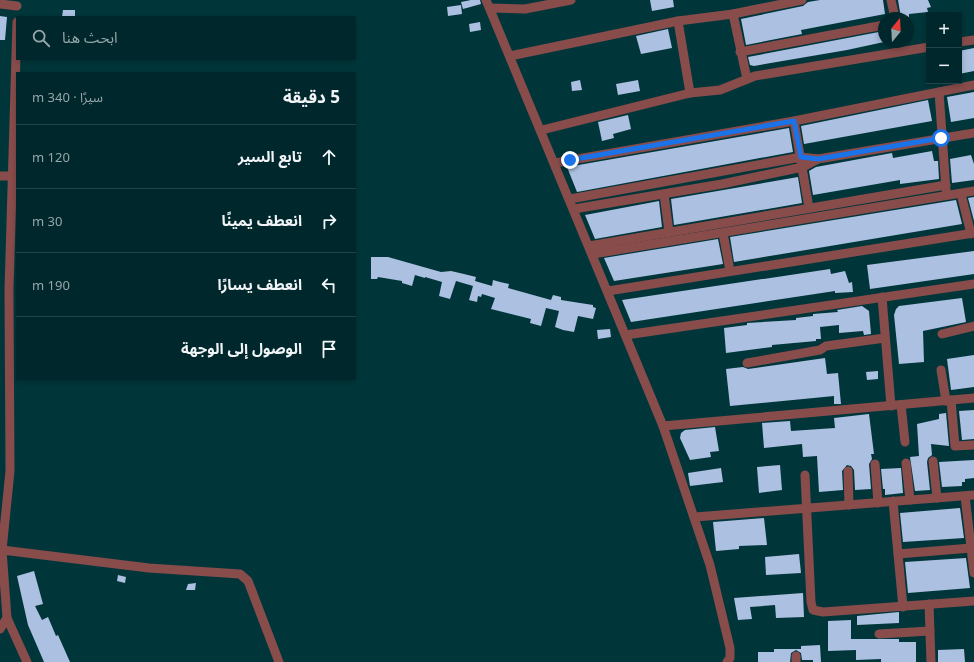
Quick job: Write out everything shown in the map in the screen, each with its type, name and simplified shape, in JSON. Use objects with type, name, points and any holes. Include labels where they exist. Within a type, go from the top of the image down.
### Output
[{"type":"street","points":[[488,4],[525,9],[571,0]]},
{"type":"street","points":[[510,56],[678,21],[733,14],[802,0]]},
{"type":"street","points":[[890,0],[893,12]]},
{"type":"street","points":[[0,4],[18,3],[17,16]]},
{"type":"street","points":[[488,4],[542,130],[663,426],[710,565],[727,631],[731,654],[727,662]]},
{"type":"street","points":[[733,14],[740,52],[747,78]]},
{"type":"street","points":[[678,21],[690,93]]},
{"type":"street","points":[[740,52],[878,26]]},
{"type":"street","points":[[962,42],[974,40]]},
{"type":"street","points":[[901,48],[902,52]]},
{"type":"street","points":[[542,130],[690,93],[724,89],[747,78],[926,48]]},
{"type":"street","points":[[16,60],[13,176],[4,290],[4,369],[10,471],[2,530],[2,550],[7,618],[27,662]]},
{"type":"street","points":[[555,163],[794,121],[974,85]]},
{"type":"street","points":[[939,92],[946,197]]},
{"type":"street","points":[[794,121],[809,208]]},
{"type":"street","points":[[570,198],[801,157],[818,159],[941,138],[974,135]]},
{"type":"street","points":[[574,210],[803,167],[818,159]]},
{"type":"street","points":[[0,176],[13,176]]},
{"type":"street","points":[[591,250],[669,232],[946,185]]},
{"type":"street","points":[[591,250],[723,233],[946,197],[974,191]]},
{"type":"street","points":[[664,194],[669,232]]},
{"type":"street","points":[[608,290],[973,233],[961,194]]},
{"type":"street","points":[[723,233],[730,271]]},
{"type":"street","points":[[626,335],[882,297],[974,286]]},
{"type":"street","points":[[882,297],[890,406]]},
{"type":"street","points":[[942,334],[974,326]]},
{"type":"street","points":[[747,363],[820,350],[826,346],[885,338]]},
{"type":"street","points":[[941,370],[949,400],[955,446],[974,445]]},
{"type":"street","points":[[663,426],[974,398]]},
{"type":"street","points":[[901,405],[905,442]]},
{"type":"street","points":[[933,460],[937,498]]},
{"type":"street","points":[[906,463],[910,500]]},
{"type":"street","points":[[875,464],[878,502]]},
{"type":"street","points":[[848,471],[849,505]]},
{"type":"street","points":[[805,475],[811,602],[814,610],[824,612],[974,601]]},
{"type":"street","points":[[694,517],[970,495],[971,548],[974,573]]},
{"type":"street","points":[[893,501],[903,607]]},
{"type":"street","points":[[898,554],[971,548]]},
{"type":"street","points":[[2,550],[149,568],[240,574],[248,581],[279,662]]},
{"type":"street","points":[[929,604],[930,662]]},
{"type":"street","points":[[0,629],[7,618]]},
{"type":"street","points":[[879,634],[930,632]]},
{"type":"building","points":[[480,0],[481,4],[463,9],[461,2]]},
{"type":"building","points":[[650,0],[673,0],[674,7],[652,11]]},
{"type":"building","points":[[820,0],[883,0],[885,12],[878,12],[878,15],[801,30],[802,34],[746,45],[741,19],[803,6],[808,2]]},
{"type":"building","points":[[898,0],[928,0],[931,7],[927,8],[928,12],[914,13],[914,12],[900,12]]},
{"type":"building","points":[[461,5],[462,14],[448,16],[447,7]]},
{"type":"building","points":[[63,10],[75,10],[75,16],[62,16]]},
{"type":"building","points":[[0,16],[7,17],[5,40],[0,40]]},
{"type":"building","points":[[480,22],[481,30],[470,32],[469,24]]},
{"type":"building","points":[[668,29],[672,48],[641,54],[636,36]]},
{"type":"building","points":[[878,32],[878,43],[847,50],[754,66],[750,65],[748,57]]},
{"type":"building","points":[[974,48],[974,71],[962,73],[962,50]]},
{"type":"building","points":[[580,80],[582,90],[572,91],[571,82]]},
{"type":"building","points":[[638,80],[640,91],[618,95],[616,84]]},
{"type":"building","points":[[974,92],[974,118],[951,122],[947,97]]},
{"type":"building","points":[[928,100],[932,121],[804,144],[801,126]]},
{"type":"building","points":[[628,115],[631,129],[613,134],[614,138],[602,141],[598,122]]},
{"type":"building","points":[[789,128],[793,152],[577,192],[567,167]]},
{"type":"building","points":[[932,151],[934,161],[938,161],[939,179],[900,184],[900,180],[813,195],[809,171],[816,167],[892,153],[893,158]]},
{"type":"building","points":[[971,155],[974,164],[974,180],[952,183],[950,159]]},
{"type":"building","points":[[798,177],[802,203],[674,225],[671,199]]},
{"type":"building","points":[[974,197],[974,221],[968,198]]},
{"type":"building","points":[[956,200],[962,224],[734,262],[730,237]]},
{"type":"building","points":[[659,201],[662,227],[595,239],[585,215]]},
{"type":"building","points":[[718,239],[723,264],[614,281],[604,258]]},
{"type":"building","points":[[974,251],[974,274],[870,289],[867,265]]},
{"type":"building","points":[[371,257],[388,257],[441,272],[451,271],[464,274],[476,277],[475,281],[492,286],[493,280],[509,284],[508,288],[551,300],[553,295],[561,297],[561,300],[593,305],[593,307],[596,308],[593,319],[578,316],[574,332],[555,327],[559,311],[546,308],[541,326],[530,323],[531,319],[491,309],[495,298],[482,294],[481,297],[478,296],[477,302],[469,300],[473,286],[456,281],[450,299],[439,296],[442,282],[425,277],[415,275],[412,286],[402,283],[402,281],[378,277],[377,279],[371,279]]},
{"type":"building","points":[[830,269],[831,274],[845,271],[849,283],[852,282],[853,292],[835,293],[835,291],[631,322],[622,300]]},
{"type":"building","points":[[962,298],[966,322],[923,331],[924,362],[899,364],[894,315],[896,309],[899,306]]},
{"type":"building","points":[[862,306],[869,311],[871,334],[864,335],[863,331],[839,333],[839,325],[820,327],[821,339],[816,339],[816,341],[772,345],[772,347],[726,353],[724,328],[747,325],[747,323],[796,320],[796,318],[813,316],[813,314],[838,312],[837,310]]},
{"type":"building","points":[[610,329],[611,337],[598,339],[597,330]]},
{"type":"building","points":[[974,355],[974,387],[951,390],[947,359]]},
{"type":"building","points":[[825,358],[827,374],[838,373],[841,404],[834,404],[834,396],[730,406],[726,369],[743,367],[748,369]]},
{"type":"building","points":[[878,371],[878,379],[867,380],[866,372]]},
{"type":"building","points":[[974,410],[974,439],[962,440],[959,411]]},
{"type":"building","points":[[946,413],[949,446],[931,444],[932,455],[928,458],[927,462],[930,490],[915,491],[910,457],[919,456],[917,424],[939,419],[939,414]]},
{"type":"building","points":[[869,414],[874,454],[871,454],[872,459],[869,464],[871,489],[855,490],[854,470],[851,466],[847,465],[842,471],[843,490],[819,492],[817,456],[803,457],[802,444],[764,448],[762,423],[790,421],[791,431],[835,428],[834,418]]},
{"type":"building","points":[[715,427],[719,451],[710,452],[711,457],[690,460],[680,438],[681,433],[685,430]]},
{"type":"building","points":[[974,460],[974,478],[965,479],[965,482],[962,482],[962,486],[942,487],[939,462]]},
{"type":"building","points":[[780,465],[782,490],[759,493],[757,467]]},
{"type":"building","points":[[721,468],[723,482],[690,486],[688,473]]},
{"type":"building","points":[[901,468],[903,493],[885,495],[881,469]]},
{"type":"building","points":[[960,508],[964,538],[903,542],[900,513]]},
{"type":"building","points":[[764,518],[767,545],[739,546],[739,549],[716,551],[713,522]]},
{"type":"building","points":[[799,554],[801,573],[766,575],[765,557]]},
{"type":"building","points":[[966,558],[970,588],[908,593],[905,562]]},
{"type":"building","points":[[34,571],[43,604],[35,606],[42,620],[48,617],[70,662],[44,662],[28,625],[17,576]]},
{"type":"building","points":[[118,575],[126,577],[125,583],[117,581]]},
{"type":"building","points":[[196,583],[195,590],[186,590],[188,584]]},
{"type":"building","points":[[803,593],[804,617],[776,618],[775,605],[750,607],[752,619],[738,620],[734,598]]},
{"type":"building","points":[[899,612],[899,623],[857,625],[857,616]]},
{"type":"building","points":[[851,620],[851,639],[899,639],[899,642],[916,642],[916,662],[881,662],[881,659],[856,660],[856,650],[828,651],[828,621]]},
{"type":"building","points":[[820,645],[821,662],[802,660],[801,653],[796,650],[791,653],[790,662],[758,662],[758,652],[774,652],[774,649],[801,649],[801,646]]},
{"type":"building","points":[[964,649],[965,662],[938,662],[938,650]]},
{"type":"route","points":[[570,160],[794,121],[801,157],[818,159],[941,138]]}]
